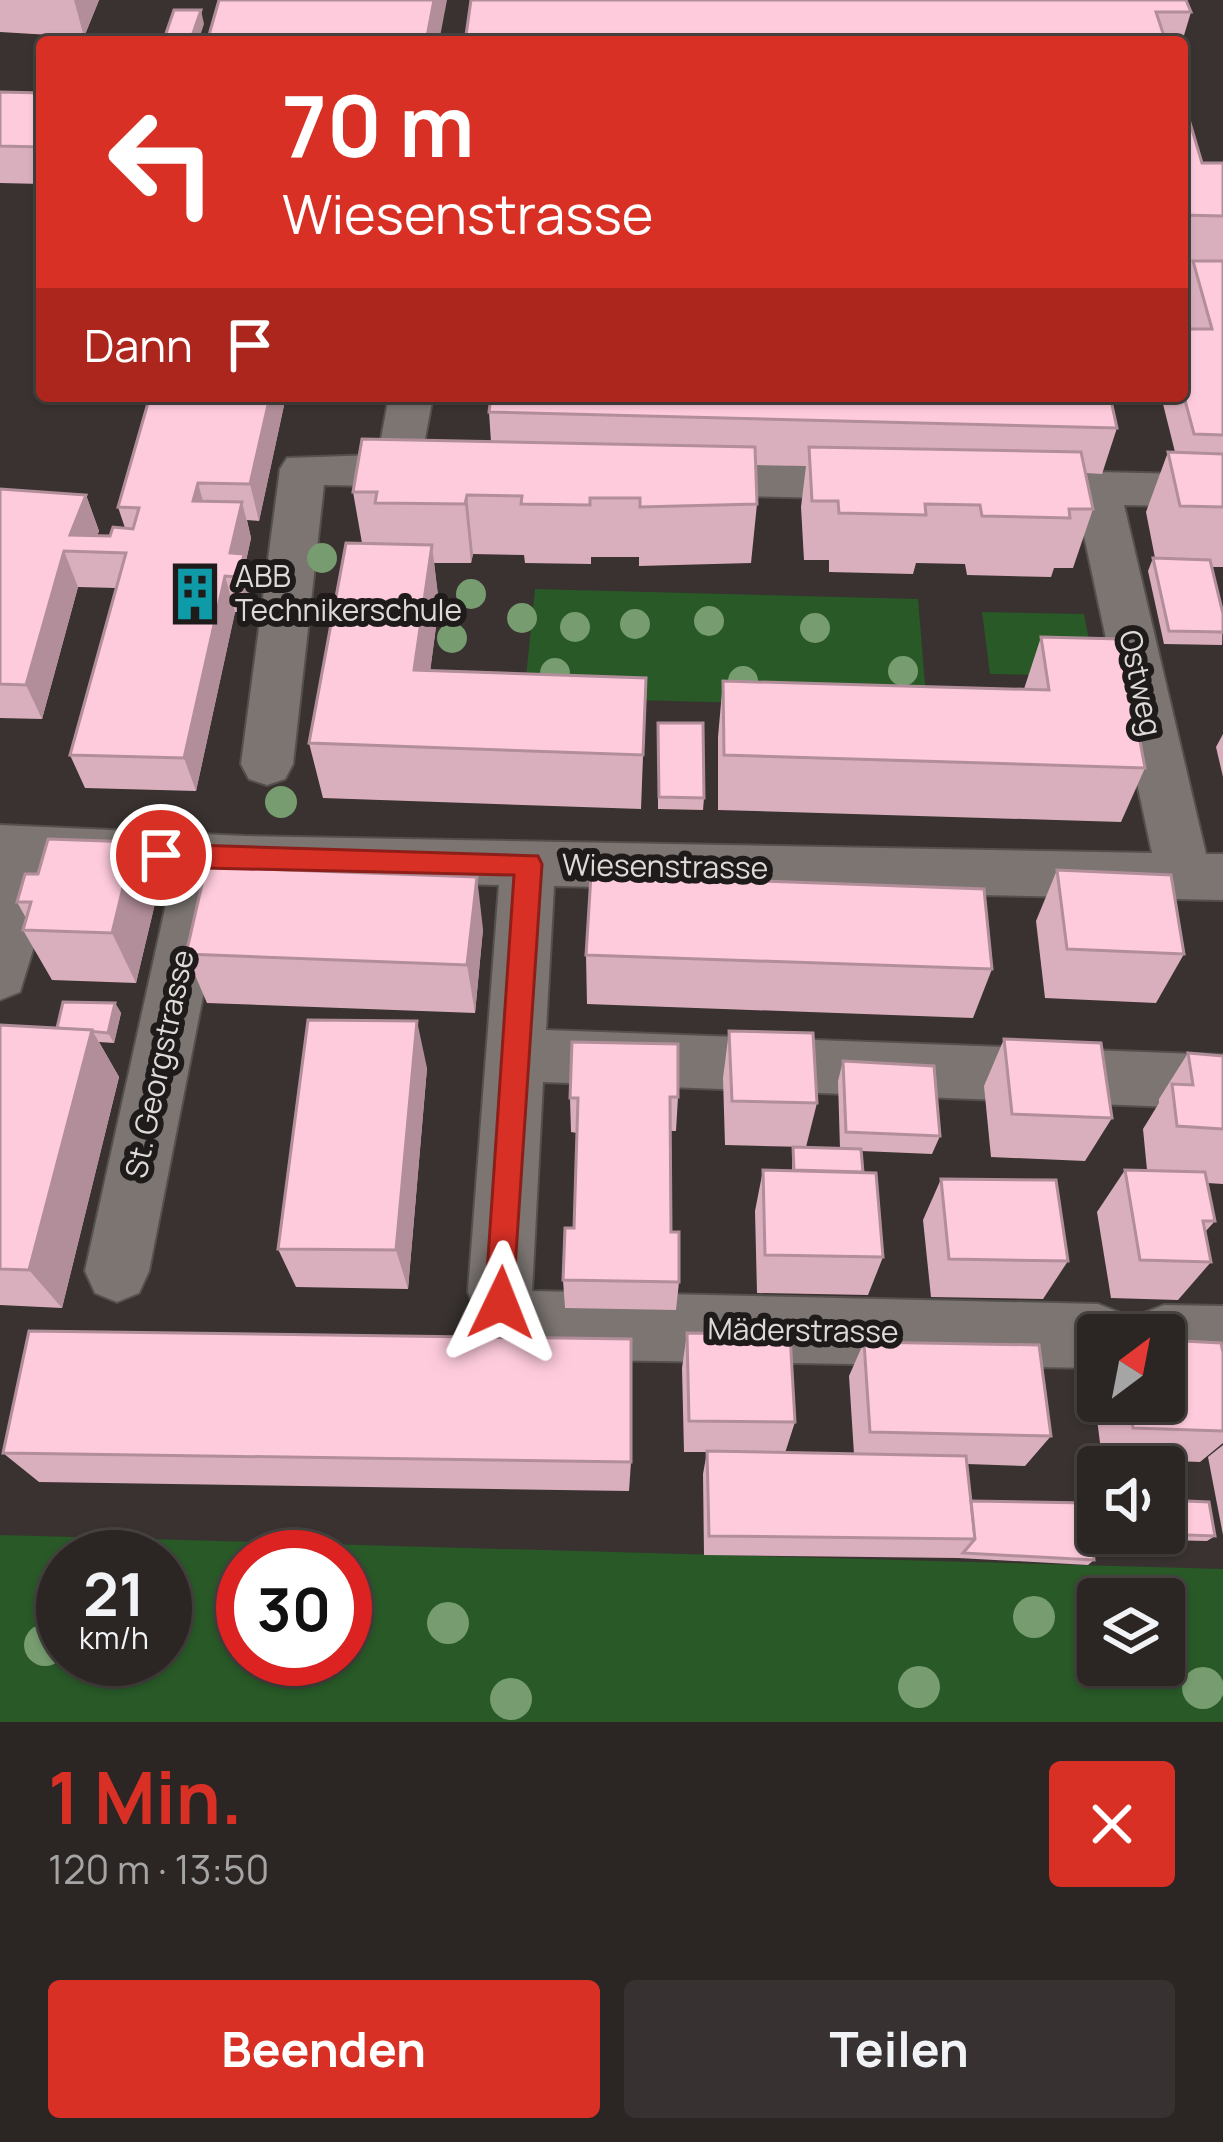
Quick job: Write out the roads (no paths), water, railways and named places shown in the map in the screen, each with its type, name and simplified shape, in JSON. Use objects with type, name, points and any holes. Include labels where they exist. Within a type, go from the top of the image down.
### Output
[{"type":"street","points":[[397,470],[410,402]]},
{"type":"street","points":[[267,764],[303,469],[467,472]]},
{"type":"street","points":[[980,486],[1108,473],[1223,491]]},
{"type":"street","name":"Ostweg","points":[[1108,473],[1203,877]]},
{"type":"street","points":[[653,478],[934,484]]},
{"type":"street","name":"Wiesenstrasse","points":[[0,975],[18,849],[203,857],[1203,877]]},
{"type":"street","name":"St. Georgstrasse","points":[[117,1271],[203,857]]},
{"type":"street","points":[[528,864],[514,1055],[1223,1082]]},
{"type":"street","name":"Mäderstrasse","points":[[514,1055],[500,1292],[510,1316],[536,1327],[1077,1336]]},
{"type":"street","points":[[1185,1337],[1223,1338]]},
{"type":"place","name":"ABB Technikerschule","points":[[195,594]]}]
